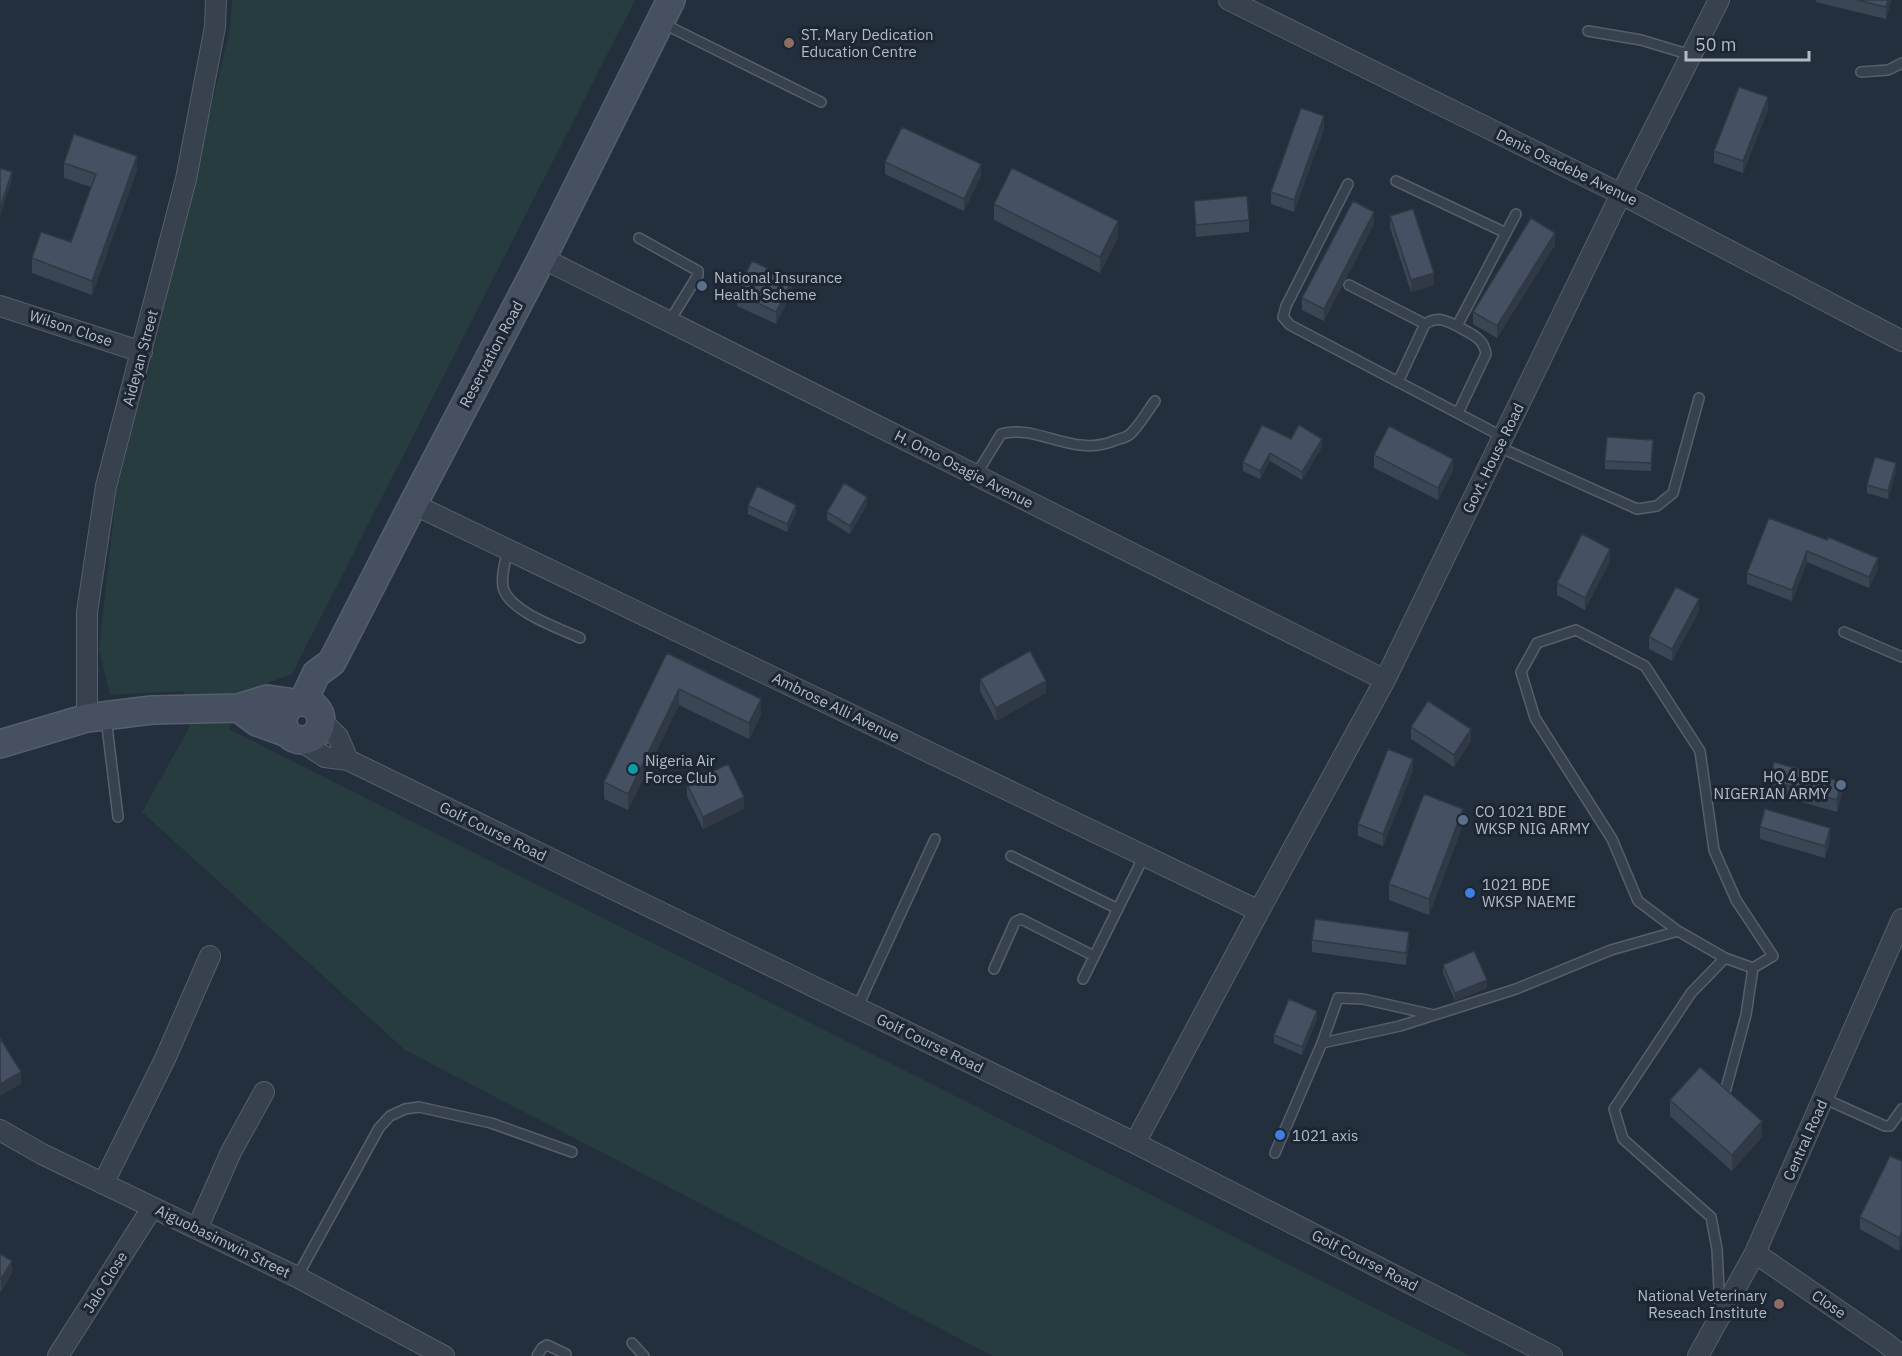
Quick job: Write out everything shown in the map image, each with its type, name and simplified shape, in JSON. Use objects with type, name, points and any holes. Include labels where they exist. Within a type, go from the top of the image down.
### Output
[{"type":"street","name":"Aideyan Street","points":[[97,717],[87,612],[106,486],[186,179],[215,27],[216,0]]},
{"type":"street","name":"Govt. House Road","points":[[1135,1143],[1385,680],[1719,0]]},
{"type":"street","name":"Denis Osadebe Avenue","points":[[1237,2],[1622,194],[1902,341]]},
{"type":"street","name":"Reservation Road","points":[[293,736],[283,718],[289,706],[310,710],[316,674],[332,662],[542,258],[666,11]]},
{"type":"street","name":"H. Omo Osagie Avenue","points":[[542,258],[1385,680]]},
{"type":"street","name":"Wilson Close","points":[[0,306],[141,352]]},
{"type":"street","name":"Ambrose Alli Avenue","points":[[413,504],[1259,911]]},
{"type":"street","points":[[0,744],[97,717],[152,710],[238,708],[267,699],[310,710],[338,737],[348,760]]},
{"type":"street","points":[[238,708],[257,722],[293,736]]},
{"type":"street","name":"Golf Course Road","points":[[293,736],[325,757],[348,760],[1135,1143],[1552,1356]]},
{"type":"street","name":"Central Road","points":[[1698,1356],[1755,1253],[1902,919]]},
{"type":"street","points":[[103,1184],[165,1059],[210,956]]},
{"type":"street","points":[[197,1229],[231,1152],[264,1092]]},
{"type":"street","name":"Aiguobasimwin Street","points":[[0,1130],[42,1154],[297,1277],[444,1356]]},
{"type":"street","name":"Jalo Close","points":[[58,1356],[152,1208]]},
{"type":"street","name":"Close","points":[[1755,1253],[1902,1356]]},
{"type":"lane","points":[[666,11],[821,102]]},
{"type":"lane","points":[[1588,31],[1641,40],[1691,55]]},
{"type":"lane","points":[[1861,72],[1888,70],[1902,63]]},
{"type":"lane","points":[[1396,181],[1506,233]]},
{"type":"lane","points":[[1348,184],[1286,306],[1283,317],[1290,325],[1458,413],[1501,442],[1637,509],[1657,506],[1673,493],[1699,398]]},
{"type":"lane","points":[[1457,326],[1516,214]]},
{"type":"lane","points":[[639,238],[698,272],[669,322]]},
{"type":"lane","points":[[1349,285],[1425,324]]},
{"type":"lane","points":[[1398,382],[1425,324],[1440,318],[1457,326],[1480,339],[1485,345],[1486,354],[1458,413]]},
{"type":"lane","points":[[976,475],[1001,434],[1021,433],[1044,437],[1064,444],[1088,446],[1107,444],[1130,435],[1155,401]]},
{"type":"lane","points":[[508,550],[503,573],[503,586],[507,598],[516,607],[580,638]]},
{"type":"lane","points":[[1724,1096],[1746,1015],[1754,968],[1773,956],[1736,900],[1714,850],[1700,751],[1645,666],[1576,630],[1537,643],[1521,672],[1535,718],[1612,839],[1638,901],[1678,931],[1725,957],[1754,968]]},
{"type":"lane","points":[[1844,633],[1902,657]]},
{"type":"lane","points":[[97,717],[118,817]]},
{"type":"lane","points":[[857,1008],[935,839]]},
{"type":"lane","points":[[1011,856],[1118,909]]},
{"type":"lane","points":[[1083,979],[1144,856]]},
{"type":"lane","points":[[994,969],[1015,922],[1021,919],[1094,956]]},
{"type":"lane","points":[[1322,1043],[1400,1026],[1516,989],[1611,950],[1678,931]]},
{"type":"lane","points":[[1720,1315],[1717,1249],[1711,1216],[1623,1139],[1614,1109],[1691,993],[1725,957]]},
{"type":"lane","points":[[1275,1153],[1322,1043],[1338,998],[1363,999],[1434,1015]]},
{"type":"lane","points":[[1823,1098],[1885,1126],[1890,1126],[1902,1108]]},
{"type":"lane","points":[[297,1277],[379,1128],[390,1116],[405,1109],[419,1107],[491,1123],[572,1152]]},
{"type":"lane","points":[[632,1343],[644,1356]]},
{"type":"lane","points":[[537,1356],[542,1348],[548,1345],[566,1354]]},
{"type":"green space","points":[[232,0],[635,0],[292,674],[243,692],[229,729],[1470,1356],[993,1356],[405,1050],[142,812],[189,728],[184,691],[110,695],[99,649],[117,487],[153,353],[230,28]]},
{"type":"building","points":[[1857,0],[1888,0],[1886,7]]},
{"type":"building","points":[[1739,87],[1768,97],[1743,161],[1714,151]]},
{"type":"building","points":[[1301,108],[1324,116],[1294,200],[1271,192]]},
{"type":"building","points":[[902,127],[981,164],[964,199],[885,162]]},
{"type":"building","points":[[74,134],[137,156],[92,281],[32,258],[41,232],[71,242],[96,174],[64,163]]},
{"type":"building","points":[[0,168],[12,172],[0,208]]},
{"type":"building","points":[[1012,168],[1118,221],[1100,257],[994,204]]},
{"type":"building","points":[[1247,196],[1249,220],[1196,225],[1194,201]]},
{"type":"building","points":[[1353,201],[1374,212],[1324,309],[1302,298]]},
{"type":"building","points":[[1413,209],[1434,273],[1411,280],[1390,216]]},
{"type":"building","points":[[1531,218],[1555,233],[1497,326],[1473,312]]},
{"type":"building","points":[[752,261],[792,280],[776,312],[737,293]]},
{"type":"building","points":[[1262,425],[1291,439],[1299,425],[1322,439],[1302,472],[1270,453],[1260,471],[1243,462]]},
{"type":"building","points":[[1389,426],[1453,459],[1438,488],[1374,455]]},
{"type":"building","points":[[1607,437],[1653,440],[1651,463],[1605,461]]},
{"type":"building","points":[[1875,457],[1896,463],[1888,491],[1867,485]]},
{"type":"building","points":[[844,483],[867,497],[850,526],[827,512]]},
{"type":"building","points":[[757,486],[796,505],[787,524],[748,506]]},
{"type":"building","points":[[1769,518],[1827,540],[1828,537],[1878,558],[1869,577],[1807,551],[1792,590],[1747,573]]},
{"type":"building","points":[[1582,534],[1610,549],[1585,598],[1557,583]]},
{"type":"building","points":[[1676,587],[1699,599],[1672,649],[1649,637]]},
{"type":"building","points":[[1030,651],[1046,681],[996,708],[980,679]]},
{"type":"building","points":[[667,653],[761,699],[749,723],[679,689],[628,794],[604,782]]},
{"type":"building","points":[[1428,701],[1471,729],[1454,755],[1411,727]]},
{"type":"building","points":[[1388,749],[1413,759],[1383,834],[1358,824]]},
{"type":"building","points":[[1774,762],[1842,782],[1837,800],[1770,780]]},
{"type":"building","points":[[728,764],[744,797],[703,817],[687,784]]},
{"type":"building","points":[[1424,794],[1463,809],[1429,899],[1389,884]]},
{"type":"building","points":[[1765,809],[1830,828],[1825,846],[1760,827]]},
{"type":"building","points":[[1315,919],[1409,932],[1406,953],[1312,940]]},
{"type":"building","points":[[1474,951],[1487,980],[1455,993],[1443,965]]},
{"type":"building","points":[[1289,999],[1317,1011],[1302,1047],[1274,1035]]},
{"type":"building","points":[[0,1038],[21,1072],[0,1084]]},
{"type":"building","points":[[1700,1067],[1762,1121],[1732,1155],[1670,1100]]},
{"type":"building","points":[[1890,1156],[1902,1161],[1902,1232],[1899,1238],[1860,1217]]},
{"type":"building","points":[[0,1254],[12,1261],[1,1279],[0,1279]]},
{"type":"place","name":"ST. Mary Dedication Education Centre","points":[[789,43]]},
{"type":"place","name":"National Insurance Health Scheme","points":[[702,286]]},
{"type":"place","name":"Nigeria Air Force Club","points":[[633,769]]},
{"type":"place","name":"HQ 4 BDE NIGERIAN ARMY","points":[[1841,785]]},
{"type":"place","name":"CO 1021 BDE WKSP NIG ARMY","points":[[1463,820]]},
{"type":"place","name":"1021 BDE WKSP NAEME","points":[[1470,893]]},
{"type":"place","name":"1021 axis","points":[[1280,1135]]},
{"type":"place","name":"National Veterinary Reseach Institute","points":[[1779,1304]]}]
